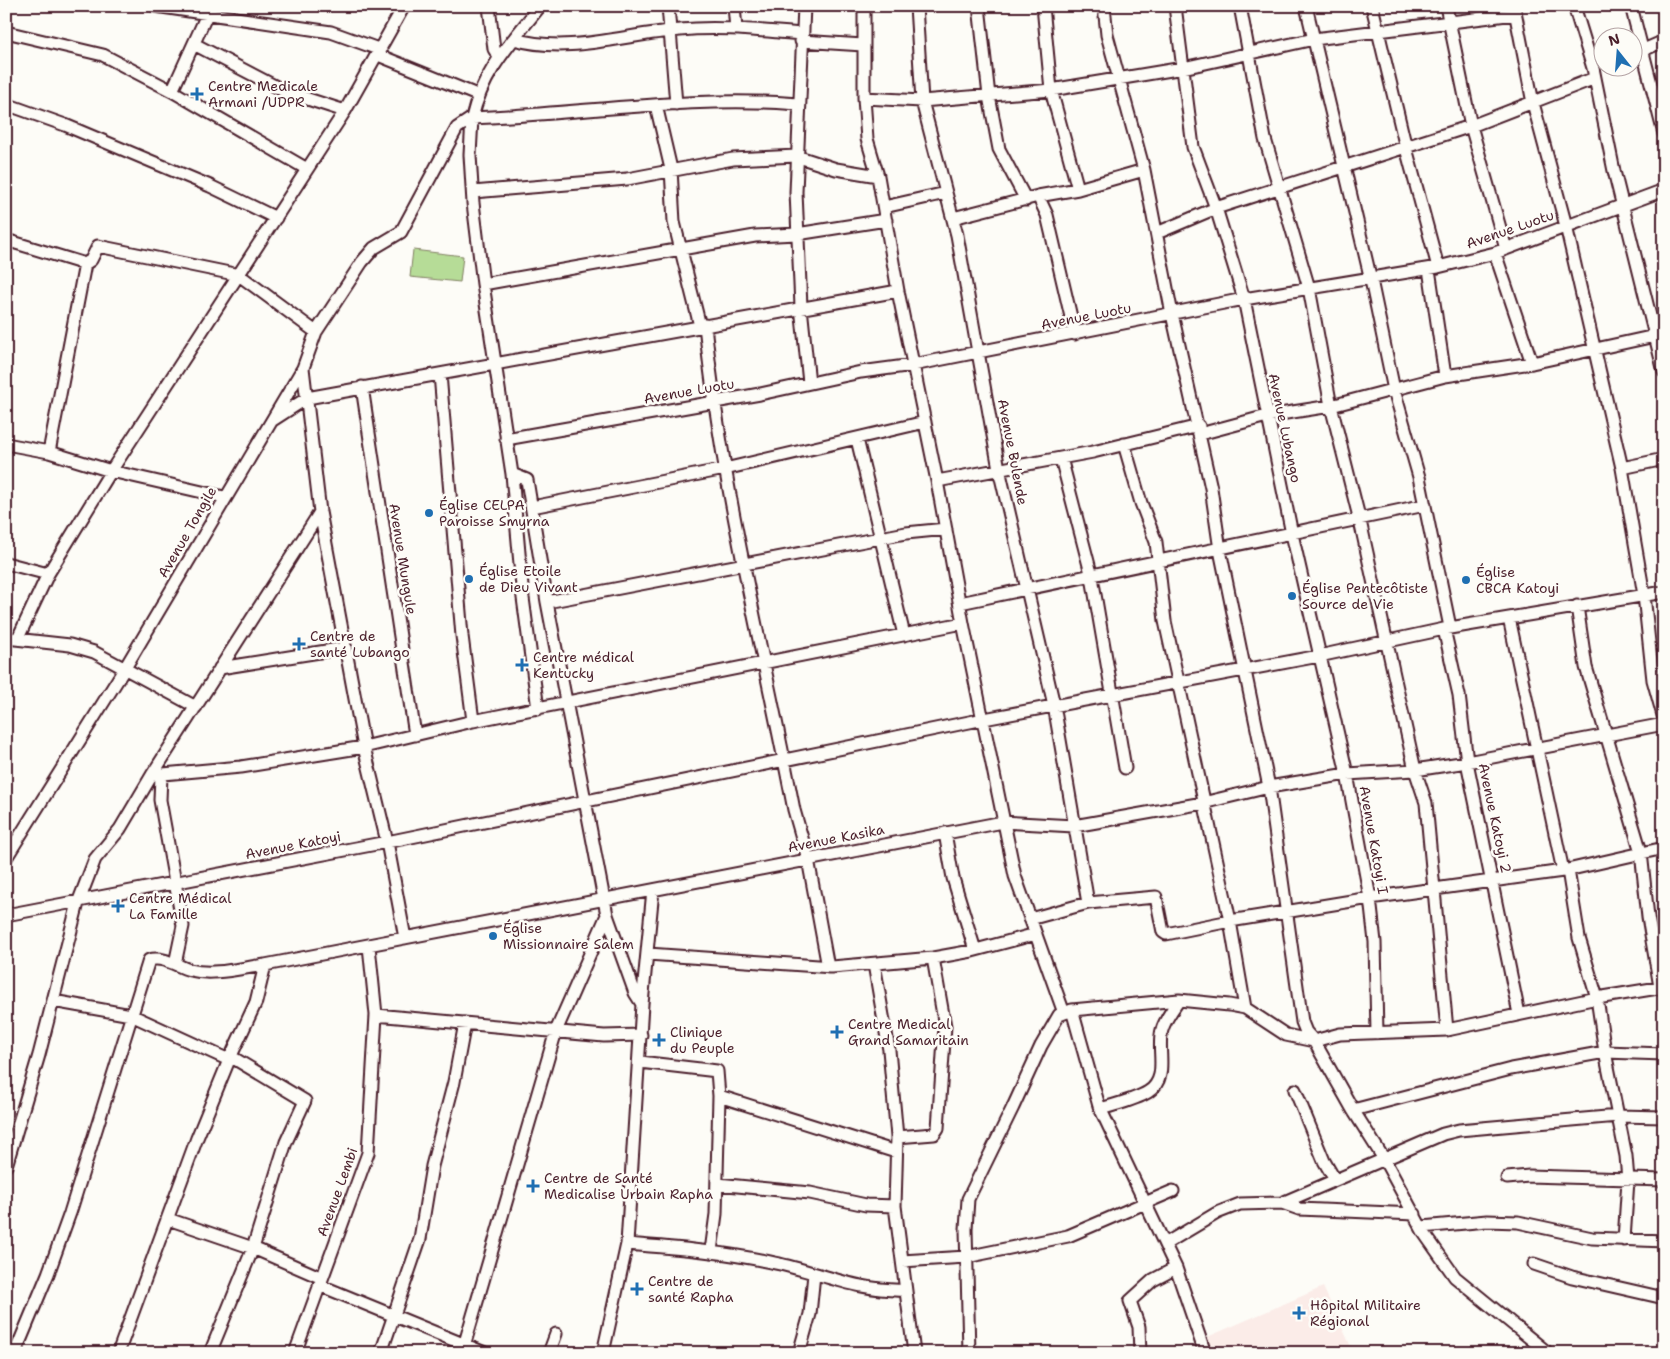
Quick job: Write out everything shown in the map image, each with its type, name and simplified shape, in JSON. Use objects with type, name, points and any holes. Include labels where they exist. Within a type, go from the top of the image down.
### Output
[{"type":"street","points":[[155,6],[209,10],[331,32],[477,95]]},
{"type":"street","points":[[196,706],[94,652],[70,645],[12,638],[48,574],[111,471],[345,111],[404,6]]},
{"type":"street","points":[[489,6],[494,48],[499,57]]},
{"type":"street","points":[[538,709],[523,598],[512,474],[483,284],[470,155],[472,118],[477,95],[499,57],[540,6]]},
{"type":"street","points":[[668,6],[676,104]]},
{"type":"street","points":[[734,6],[736,29]]},
{"type":"street","points":[[804,6],[796,156],[797,234],[801,307],[809,383]]},
{"type":"street","points":[[864,6],[864,98],[867,139],[878,176],[898,291],[1015,876],[1068,1012],[1101,1109],[1144,1204],[1166,1244],[1205,1353]]},
{"type":"street","name":"Avenue Bulende","points":[[916,6],[922,101],[953,218],[980,351],[999,469],[1054,705],[1088,903]]},
{"type":"street","points":[[979,6],[989,96],[999,149],[1026,200]]},
{"type":"street","points":[[1043,6],[1051,90],[1078,189]]},
{"type":"street","points":[[1104,6],[1107,35],[1144,170],[1172,314],[1199,430],[1220,550],[1269,787],[1302,1022],[1306,1032],[1314,1041],[1422,1227],[1456,1279],[1548,1353]]},
{"type":"street","name":"Avenue Lubango","points":[[1175,6],[1193,147],[1216,208],[1244,299],[1319,656]]},
{"type":"street","points":[[1240,6],[1265,139],[1309,288],[1331,406],[1360,520],[1415,770],[1426,803],[1447,1030]]},
{"type":"street","name":"Avenue Katoyi 2","points":[[1306,6],[1371,280],[1394,390],[1425,505],[1460,695],[1467,762],[1494,882],[1520,1014]]},
{"type":"street","points":[[1372,6],[1433,268],[1445,376]]},
{"type":"street","points":[[1446,6],[1500,251],[1532,364]]},
{"type":"street","points":[[1574,6],[1592,56]]},
{"type":"street","points":[[1631,6],[1634,28]]},
{"type":"street","points":[[172,90],[209,10]]},
{"type":"street","points":[[864,98],[922,101],[1051,90],[1183,68],[1314,39],[1450,24],[1515,10],[1533,103],[1566,226],[1622,468],[1644,595],[1653,680],[1664,719]]},
{"type":"street","points":[[514,39],[535,45],[583,44],[669,31],[736,29],[863,45]]},
{"type":"street","points":[[6,32],[103,55],[172,90],[307,169]]},
{"type":"street","points":[[1642,51],[1664,41]]},
{"type":"street","points":[[194,44],[286,92],[345,111]]},
{"type":"street","points":[[1642,65],[1664,134]]},
{"type":"street","points":[[1157,233],[1216,208],[1471,126],[1533,103],[1592,73]]},
{"type":"street","points":[[1598,78],[1614,171],[1660,335],[1664,372]]},
{"type":"street","points":[[270,423],[303,368],[316,332],[362,262],[374,248],[402,232],[456,128],[472,118],[676,104],[762,101],[798,104]]},
{"type":"street","points":[[6,104],[65,126],[210,186],[276,218]]},
{"type":"street","points":[[656,105],[671,169],[674,222],[702,326],[725,469],[800,838],[808,859],[828,967]]},
{"type":"street","points":[[473,192],[627,179],[671,169],[733,159],[796,156],[836,169],[878,176]]},
{"type":"street","points":[[953,218],[1038,196],[1078,189],[1144,170]]},
{"type":"street","name":"Avenue Luotu","points":[[506,439],[713,402],[861,372],[913,365],[1244,299],[1371,280],[1433,268],[1500,251],[1664,190]]},
{"type":"street","points":[[884,207],[946,193]]},
{"type":"street","points":[[1038,196],[1047,215],[1075,334]]},
{"type":"street","points":[[483,284],[755,236],[797,234],[886,220]]},
{"type":"street","points":[[6,240],[85,264]]},
{"type":"street","points":[[49,452],[85,264],[91,260],[98,246],[168,262],[240,275],[316,332]]},
{"type":"street","name":"Avenue Tongile","points":[[6,858],[125,668],[224,497],[270,423],[307,398],[495,365],[801,307],[898,291]]},
{"type":"street","points":[[937,481],[1268,416],[1331,406],[1445,376],[1532,364],[1660,335]]},
{"type":"street","points":[[303,368],[320,512],[364,747],[387,842],[405,938]]},
{"type":"street","points":[[440,374],[462,636],[473,721]]},
{"type":"street","name":"Avenue Mungule","points":[[362,387],[415,735]]},
{"type":"street","points":[[532,507],[725,469],[925,422]]},
{"type":"street","points":[[856,439],[904,635]]},
{"type":"street","points":[[6,444],[49,452],[111,471],[224,497]]},
{"type":"street","points":[[1124,444],[1141,503],[1156,542],[1162,604],[1202,803],[1230,921],[1245,1008]]},
{"type":"street","points":[[1061,458],[1092,577],[1114,694],[1125,768]]},
{"type":"street","points":[[1622,468],[1664,460]]},
{"type":"street","points":[[512,474],[526,480],[532,507],[547,602],[607,915],[635,993],[642,1004]]},
{"type":"street","points":[[960,603],[1159,563],[1425,505]]},
{"type":"street","points":[[6,1166],[53,1001],[78,903],[94,859],[120,828],[157,776],[196,706],[320,512]]},
{"type":"street","points":[[547,602],[880,538],[946,529]]},
{"type":"street","points":[[6,563],[48,574]]},
{"type":"street","name":"Avenue Katoyi","points":[[6,915],[78,903],[387,842],[785,762],[984,719],[1319,656],[1447,628],[1664,592]]},
{"type":"street","points":[[969,1353],[966,1257],[968,1199],[1014,1108],[1055,1019],[1068,1012],[1179,1000],[1245,1008],[1286,1035],[1314,1041],[1340,1034],[1447,1030],[1597,998],[1662,987],[1648,917],[1642,852],[1586,667],[1577,606]]},
{"type":"street","points":[[1509,618],[1536,750],[1545,777],[1579,938],[1597,998],[1628,1180],[1624,1240]]},
{"type":"street","points":[[157,776],[287,761],[364,747],[473,721],[963,623]]},
{"type":"street","points":[[220,668],[346,648]]},
{"type":"street","name":"Avenue Katoyi I","points":[[1319,656],[1347,774],[1370,898],[1375,942],[1377,1033]]},
{"type":"street","name":"Avenue Kasika","points":[[131,1015],[149,960],[161,959],[202,972],[265,966],[502,918],[604,900],[1003,822],[1074,826],[1202,803],[1269,787],[1347,774],[1415,770],[1467,762],[1664,724]]},
{"type":"street","points":[[157,776],[183,926],[175,964]]},
{"type":"street","points":[[945,833],[953,878],[975,950]]},
{"type":"street","points":[[1030,918],[1088,903],[1158,897],[1163,932],[1166,934],[1230,921],[1370,898],[1494,882],[1565,870],[1664,848]]},
{"type":"street","points":[[603,1353],[627,1244],[640,1062],[642,1004],[653,890]]},
{"type":"street","points":[[463,1349],[556,1031],[607,915]]},
{"type":"street","points":[[648,954],[828,967],[934,958],[975,950],[1036,934]]},
{"type":"street","name":"Avenue Lembi","points":[[295,1353],[368,1153],[376,1015],[369,946]]},
{"type":"street","points":[[897,1137],[934,1134],[938,1128],[945,1026],[934,958]]},
{"type":"street","points":[[874,964],[887,1035],[897,1137],[895,1206],[914,1353]]},
{"type":"street","points":[[118,1353],[196,1138],[229,1058],[256,1002],[265,966]]},
{"type":"street","points":[[1101,1109],[1148,1092],[1157,1084],[1161,1076],[1160,1038],[1162,1028],[1179,1000]]},
{"type":"street","points":[[53,1001],[131,1015],[229,1058],[306,1101],[286,1142],[253,1248],[210,1353]]},
{"type":"street","points":[[15,1353],[48,1274],[70,1213],[131,1015]]},
{"type":"street","points":[[376,1015],[604,1036],[641,1035]]},
{"type":"street","points":[[381,1353],[420,1239],[434,1158],[454,1082],[465,1022]]},
{"type":"street","points":[[1353,1110],[1509,1069],[1605,1052],[1664,1054]]},
{"type":"street","points":[[640,1062],[715,1070],[718,1074],[716,1214],[711,1251]]},
{"type":"street","points":[[1295,1090],[1324,1161],[1335,1180]]},
{"type":"street","points":[[719,1096],[896,1152]]},
{"type":"street","points":[[1282,1203],[1443,1134],[1459,1130],[1618,1116],[1664,1116]]},
{"type":"street","points":[[1507,1178],[1529,1176],[1664,1180]]},
{"type":"street","points":[[717,1184],[810,1193],[866,1205],[895,1206]]},
{"type":"street","points":[[902,1261],[966,1257],[1068,1236],[1173,1191]]},
{"type":"street","points":[[1166,1244],[1217,1213],[1240,1204],[1282,1203],[1299,1209],[1415,1214]]},
{"type":"street","points":[[168,1219],[253,1248],[394,1318],[463,1349],[485,1353]]},
{"type":"street","points":[[1422,1227],[1489,1221],[1518,1222],[1592,1238],[1664,1241]]},
{"type":"street","points":[[627,1244],[711,1251],[776,1263],[865,1288],[888,1291],[905,1290]]},
{"type":"street","points":[[1534,1264],[1572,1277],[1664,1298]]},
{"type":"street","points":[[1140,1353],[1139,1327],[1130,1301],[1153,1280],[1176,1268]]},
{"type":"street","points":[[799,1353],[810,1314],[814,1274]]},
{"type":"street","points":[[549,1353],[556,1334]]},
{"type":"shaded area","name":"Hôpital Militaire Régional","points":[[1323,1287],[1354,1353],[1211,1353],[1205,1338]]},
{"type":"green space","points":[[413,250],[463,256],[460,282],[410,277]]},
{"type":"place","name":"Centre Medicale Armani /UDPR","points":[[197,94]]},
{"type":"place","name":"Église CELPA Paroisse Smyrna","points":[[429,513]]},
{"type":"place","name":"Église Etoile de Dieu Vivant","points":[[469,579]]},
{"type":"place","name":"Église CBCA Katoyi","points":[[1466,580]]},
{"type":"place","name":"Église Pentecôtiste Source de Vie","points":[[1292,596]]},
{"type":"place","name":"Centre de santé Lubango","points":[[299,644]]},
{"type":"place","name":"Centre médical Kentucky","points":[[522,665]]},
{"type":"place","name":"Centre Médical La Famille","points":[[118,906]]},
{"type":"place","name":"Église Missionnaire Salem","points":[[493,936]]},
{"type":"place","name":"Centre Medical Grand Samaritain","points":[[837,1032]]},
{"type":"place","name":"Clinique du Peuple","points":[[659,1040]]},
{"type":"place","name":"Centre de Santé Medicalise Urbain Rapha","points":[[533,1186]]},
{"type":"place","name":"Centre de santé Rapha","points":[[637,1289]]},
{"type":"place","name":"Hôpital Militaire Régional","points":[[1299,1313]]}]
